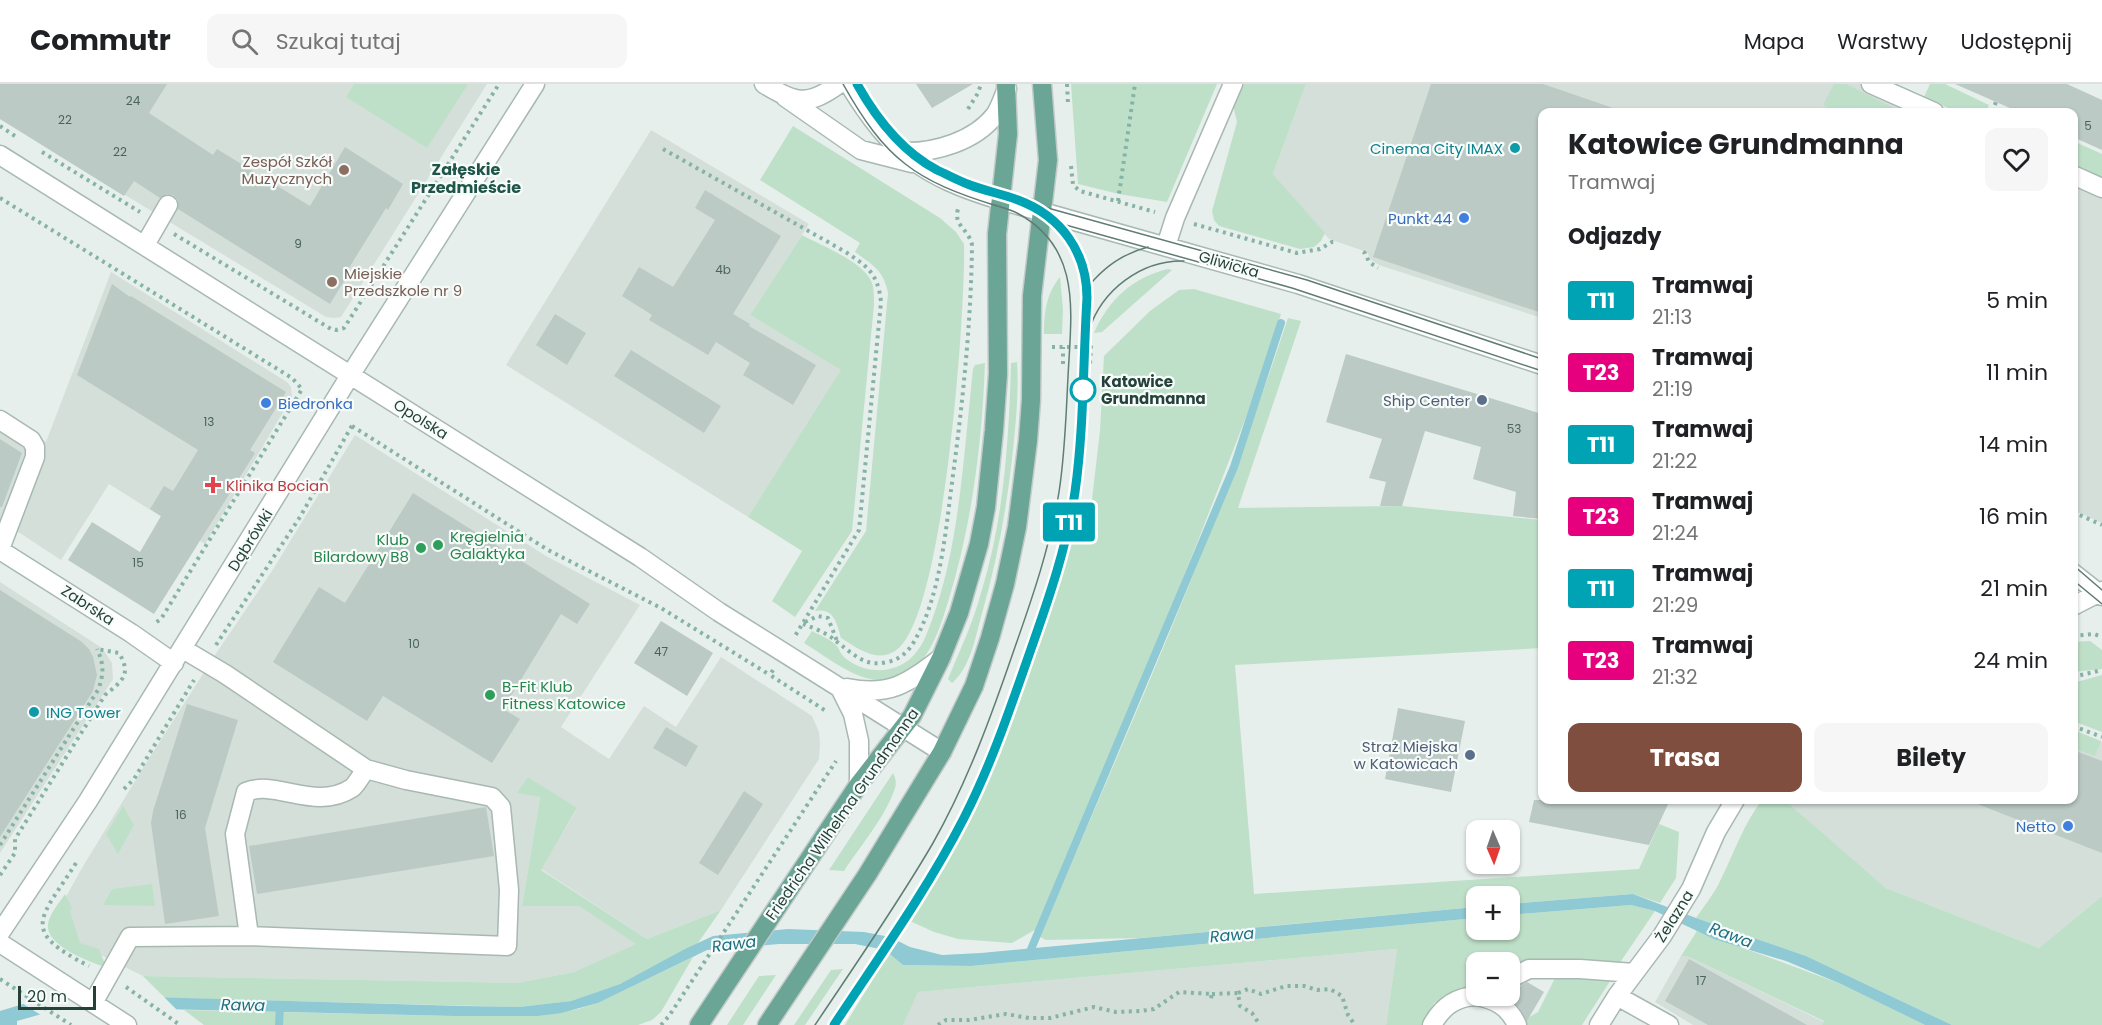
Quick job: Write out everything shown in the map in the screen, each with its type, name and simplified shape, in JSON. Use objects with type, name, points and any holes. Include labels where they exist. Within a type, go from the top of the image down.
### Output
[{"type":"main road","points":[[767,1025],[867,875],[942,752],[974,686],[990,638],[1005,584],[1017,527],[1031,410],[1032,296],[1048,160],[1042,84]]},
{"type":"main road","name":"Friedricha Wilhelma Grundmanna","points":[[699,1025],[859,784],[912,716],[941,658],[959,613],[973,569],[986,507],[998,374],[997,234],[1008,134],[1007,87]]},
{"type":"street","name":"Dąbrówki","points":[[0,933],[88,801],[351,374],[535,84]]},
{"type":"street","name":"Gliwicka","points":[[764,84],[861,150],[909,158],[970,136],[979,130],[995,114],[1007,87]]},
{"type":"street","points":[[785,97],[804,101],[828,92],[839,84]]},
{"type":"street","name":"Gliwicka","points":[[849,84],[885,135],[909,158],[951,184],[1000,200],[1298,284],[1538,364]]},
{"type":"street","points":[[1166,246],[1175,218],[1233,84]]},
{"type":"street","points":[[1871,84],[1925,108]]},
{"type":"street","name":"Opolska","points":[[0,154],[640,557],[719,612],[942,752]]},
{"type":"street","points":[[2078,177],[2102,188]]},
{"type":"street","points":[[145,245],[168,205]]},
{"type":"street","points":[[0,420],[31,440],[35,447],[35,457],[0,550]]},
{"type":"street","name":"Zabrska","points":[[0,550],[122,627],[179,656],[225,674],[366,769],[406,780],[492,796],[498,801],[501,807],[509,890],[507,946],[249,936]]},
{"type":"street","points":[[2078,577],[2101,594],[2078,604]]},
{"type":"street","name":"Opolska","points":[[839,686],[878,692],[909,682],[941,658]]},
{"type":"street","points":[[839,686],[853,714],[859,741],[859,784]]},
{"type":"street","points":[[93,1003],[110,979],[130,936],[249,936],[235,834],[246,792],[265,789],[309,798],[334,795],[353,787],[366,769]]},
{"type":"street","name":"Żelazna","points":[[1599,1025],[1617,996],[1662,936],[1691,889],[1716,832],[1733,804]]},
{"type":"street","points":[[0,943],[127,1025]]},
{"type":"street","points":[[1520,974],[1529,969],[1580,969],[1634,973]]},
{"type":"street","points":[[1617,996],[1669,1025]]},
{"type":"street","points":[[1432,1025],[1442,1009],[1456,999],[1466,998]]},
{"type":"street","points":[[1502,1006],[1506,1008],[1517,1025]]},
{"type":"path","points":[[39,151],[325,326],[341,330],[499,84]]},
{"type":"path","points":[[967,114],[981,84]]},
{"type":"path","points":[[1118,201],[1135,84]]},
{"type":"path","points":[[1994,108],[1996,102]]},
{"type":"path","points":[[0,126],[20,139]]},
{"type":"path","points":[[663,149],[844,251],[867,267],[879,285],[881,302],[859,531],[795,637]]},
{"type":"path","points":[[1070,157],[1073,185],[1080,191],[1297,253],[1320,249],[1334,242]]},
{"type":"path","points":[[0,198],[292,378],[302,389],[161,618],[157,622],[149,623]]},
{"type":"path","points":[[803,624],[837,642],[851,655],[869,663],[885,663],[898,659],[915,640],[934,586],[948,516],[967,347],[972,245],[967,233],[957,222],[957,211]]},
{"type":"path","points":[[1363,252],[1369,262],[1378,268]]},
{"type":"path","points":[[1063,364],[1063,347],[1077,346],[1091,347],[1090,364]]},
{"type":"path","points":[[352,426],[548,550],[660,608],[770,675],[821,708],[830,717]]},
{"type":"path","points":[[2078,514],[2102,525]]},
{"type":"path","points":[[803,624],[814,617],[825,617],[831,622],[837,642]]},
{"type":"path","points":[[2078,636],[2094,634],[2102,637]]},
{"type":"path","points":[[0,844],[98,690],[103,675],[102,659],[97,649],[119,653],[125,663],[126,671],[123,680],[105,695],[15,838],[15,853],[0,875]]},
{"type":"path","points":[[770,675],[775,667]]},
{"type":"path","points":[[2078,676],[2102,670]]},
{"type":"path","points":[[2078,728],[2102,737]]},
{"type":"path","points":[[661,1025],[832,768],[837,755]]},
{"type":"path","points":[[52,902],[42,920],[41,927],[48,940],[70,957],[110,979],[180,1025]]},
{"type":"path","points":[[0,979],[71,1025]]},
{"type":"path","points":[[938,1025],[946,1020],[969,1020],[1006,1014],[1029,1018],[1050,1018],[1094,1007],[1116,1012],[1141,1011],[1154,1009],[1179,992],[1238,993],[1248,989],[1261,994],[1286,986],[1304,986],[1317,990],[1330,989],[1342,996],[1348,1015],[1355,1025]]},
{"type":"path","points":[[1238,993],[1240,1006],[1252,1013],[1260,1025]]},
{"type":"path","points":[[1210,1002],[1212,994]]},
{"type":"shaded area","points":[[0,84],[487,84],[341,317],[334,318],[326,317],[0,119]]},
{"type":"shaded area","points":[[1306,84],[1861,84],[1913,108],[1538,108],[1538,317],[1379,265],[1371,260],[1367,252],[1329,239],[1273,174]]},
{"type":"shaded area","points":[[651,130],[809,224],[750,315],[842,370],[748,517],[506,365]]},
{"type":"shaded area","points":[[2078,183],[2102,194],[2102,523],[2078,512]]},
{"type":"shaded area","points":[[111,272],[287,382],[291,387],[292,397],[205,544],[109,484],[61,560],[0,520],[0,413],[46,442]]},
{"type":"shaded area","points":[[355,435],[546,556],[640,605],[561,727],[609,759],[644,706],[676,727],[721,657],[812,716],[819,732],[819,759],[721,910],[647,939],[541,869],[577,809],[528,777],[540,797],[522,906],[579,906],[637,944],[574,972],[517,983],[143,976],[48,929],[143,768],[272,571]]},
{"type":"shaded area","name":"ING Tower","points":[[0,582],[102,648],[112,663],[113,679],[0,853]]},
{"type":"shaded area","points":[[2078,732],[2102,742],[2102,896],[2039,948],[1886,888],[1788,804],[2078,804]]},
{"type":"shaded area","points":[[1397,949],[1386,1025],[903,1025],[917,992]]},
{"type":"shaded area","points":[[1681,956],[1689,957],[1824,1022],[1822,1025],[1693,1025],[1655,1002]]},
{"type":"green space","points":[[354,84],[468,84],[427,148],[346,97]]},
{"type":"green space","points":[[1071,84],[1217,84],[1167,202],[1078,184]]},
{"type":"green space","points":[[1244,84],[1306,84],[1273,174],[1325,233],[1314,247],[1300,249],[1219,226],[1214,220],[1212,211],[1237,122],[1232,101],[1236,88]]},
{"type":"green space","points":[[1834,84],[1846,84],[1894,108],[1829,108],[1823,105]]},
{"type":"green space","points":[[1930,84],[1945,84],[1989,105],[1988,108],[1948,108],[1924,97]]},
{"type":"green space","points":[[793,126],[940,218],[956,232],[964,244],[964,279],[956,393],[939,526],[927,584],[912,628],[895,651],[888,654],[874,655],[854,646],[841,638],[831,614],[821,610],[815,611],[866,531],[888,293],[881,274],[855,252],[860,243],[760,180]]},
{"type":"green space","points":[[2078,143],[2102,154],[2102,177],[2078,166]]},
{"type":"green space","points":[[802,235],[843,256],[863,270],[873,286],[874,305],[852,531],[795,617],[772,601],[802,551],[748,517],[841,370],[750,315]]},
{"type":"green space","points":[[1168,269],[1172,270],[1102,332],[1094,333],[1107,310],[1123,292],[1143,278]]},
{"type":"green space","points":[[1060,277],[1063,309],[1062,334],[1044,334],[1047,304],[1055,283]]},
{"type":"green space","points":[[1194,289],[1281,314],[1248,412],[1138,690],[1038,928],[1012,943],[958,939],[934,932],[910,921],[946,857],[996,757],[1049,614],[1066,561],[1077,515],[1090,516],[1100,431],[1104,356],[1150,311],[1179,290]]},
{"type":"green space","points":[[1288,318],[1301,321],[1238,508],[1402,506],[1538,520],[1538,648],[1235,665],[1254,894],[1639,869],[1659,824],[1679,832],[1676,878],[1660,903],[1633,894],[1520,903],[1520,886],[1466,886],[1466,908],[1141,938],[1046,940],[1040,937],[1139,707],[1232,475]]},
{"type":"green space","points":[[1017,362],[1013,450],[997,555],[971,653],[958,677],[952,683],[948,679],[978,604],[995,537],[1007,450],[1011,363]]},
{"type":"green space","points":[[985,363],[978,454],[969,513],[956,573],[938,632],[922,660],[907,672],[883,680],[868,679],[839,666],[804,643],[812,631],[834,643],[850,662],[872,670],[891,669],[901,665],[909,660],[919,648],[932,620],[941,591],[955,529],[973,369],[975,365]]},
{"type":"green space","points":[[2090,641],[2102,650],[2102,669],[2078,671],[2078,642]]},
{"type":"green space","points":[[2102,675],[2102,732],[2078,723],[2078,682]]},
{"type":"green space","points":[[2078,732],[2101,741],[2095,756],[2078,750]]},
{"type":"green space","points":[[893,773],[895,788],[878,822],[844,871],[829,870]]},
{"type":"green space","points":[[528,777],[577,808],[541,870],[647,939],[721,910],[698,943],[620,984],[571,1001],[519,1007],[165,998],[143,976],[517,983],[574,972],[636,944],[579,906],[522,906],[540,797],[517,793]]},
{"type":"green space","points":[[1759,804],[1791,804],[1886,888],[2039,948],[2102,896],[2102,1025],[1952,1025],[1806,956],[1696,918],[1716,889]]},
{"type":"green space","points":[[123,806],[134,825],[118,854],[106,834]]},
{"type":"green space","points":[[152,884],[155,906],[103,905],[112,889]]},
{"type":"green space","points":[[65,894],[72,908],[70,911],[80,943],[99,949],[105,964],[102,966],[68,951],[53,939],[49,932],[50,916]]},
{"type":"green space","points":[[1631,905],[1655,911],[1619,964],[1520,971],[1520,952],[1466,952],[1466,990],[1434,1003],[1424,1025],[1386,1025],[1397,949],[918,992],[903,1025],[845,1025],[889,953],[903,965],[971,966],[1466,919],[1466,940],[1520,940],[1520,914]]},
{"type":"green space","points":[[1697,931],[1841,984],[1925,1025],[1822,1025],[1824,1021],[1689,957],[1681,956]]},
{"type":"green space","points":[[693,957],[661,1012],[652,1020],[638,1025],[204,1025],[184,1010],[538,1016],[598,1003]]},
{"type":"green space","points":[[843,969],[805,1025],[794,1025],[831,970]]},
{"type":"green space","points":[[776,975],[743,1025],[727,1025],[759,976]]},
{"type":"green space","points":[[1555,978],[1612,978],[1582,1025],[1526,1025],[1526,1019],[1538,1012]]},
{"type":"water","name":"Rawa","points":[[1633,894],[1806,956],[1952,1025],[1925,1025],[1841,984],[1786,961],[1714,939],[1655,911],[1631,905],[1520,914],[1520,903]]},
{"type":"water","name":"Rawa","points":[[1466,908],[1466,919],[971,966],[903,965],[885,950],[855,944],[779,944],[707,950],[598,1003],[561,1013],[538,1016],[162,1009],[56,1010],[17,1021],[17,1025],[0,1025],[0,1011],[30,1002],[76,995],[519,1007],[571,1001],[620,984],[713,936],[788,929],[864,932],[890,937],[910,947],[942,955]]},
{"type":"pier","points":[[76,992],[162,995],[180,1013],[86,1011],[57,1013],[44,1017],[20,1002],[53,994]]},
{"type":"building","points":[[0,84],[167,84],[149,113],[213,155],[217,149],[310,206],[345,147],[403,184],[344,276],[346,278],[330,304],[178,209],[178,200],[173,195],[167,194],[160,198],[134,181],[124,196],[0,119]]},
{"type":"building","points":[[916,84],[973,84],[932,108]]},
{"type":"building","name":"Punkt 44","points":[[1431,84],[1543,84],[1613,108],[1538,108],[1538,312],[1373,257]]},
{"type":"building","points":[[1955,84],[2067,84],[2102,100],[2102,150],[2078,139],[2078,108],[2010,108]]},
{"type":"building","points":[[705,190],[781,236],[733,314],[750,324],[749,326],[816,365],[793,405],[743,375],[750,363],[716,342],[708,355],[649,320],[652,315],[622,296],[639,267],[673,287],[715,220],[695,208]]},
{"type":"building","points":[[112,284],[286,392],[250,450],[255,453],[154,614],[68,560],[92,522],[140,552],[161,516],[150,509],[164,486],[173,491],[198,450],[77,375]]},
{"type":"building","points":[[555,314],[586,333],[567,365],[536,345]]},
{"type":"building","points":[[631,350],[721,406],[704,433],[614,376]]},
{"type":"building","points":[[1346,354],[1538,413],[1538,519],[1513,516],[1516,492],[1473,479],[1481,447],[1425,431],[1402,506],[1380,506],[1386,482],[1369,478],[1382,439],[1326,422]]},
{"type":"building","points":[[0,439],[22,453],[2,507],[0,507]]},
{"type":"building","points":[[413,493],[590,604],[577,624],[561,614],[503,709],[520,719],[492,763],[383,696],[367,721],[273,662],[319,587],[345,603]]},
{"type":"building","name":"ING Tower","points":[[0,590],[82,642],[93,657],[97,675],[93,691],[0,837]]},
{"type":"building","points":[[661,621],[713,653],[687,696],[634,663]]},
{"type":"building","points":[[187,704],[238,720],[205,828],[219,916],[165,924],[151,823]]},
{"type":"building","points":[[1398,708],[1465,721],[1451,792],[1385,779]]},
{"type":"building","points":[[666,727],[698,746],[686,767],[653,748]]},
{"type":"building","name":"Netto","points":[[2078,752],[2102,761],[2102,853],[1978,804],[2078,804]]},
{"type":"building","points":[[744,791],[763,804],[718,875],[699,863]]},
{"type":"building","points":[[1534,800],[1538,800],[1538,804],[1668,804],[1649,845],[1529,822]]},
{"type":"building","points":[[486,807],[494,856],[257,894],[249,846]]},
{"type":"building","points":[[1689,959],[1807,1025],[1708,1025],[1665,1001]]},
{"type":"building","points":[[1527,982],[1544,992],[1527,1021],[1516,1006],[1520,1006],[1521,985]]},
{"type":"waterway","points":[[1029,954],[1234,467],[1281,323]]},
{"type":"waterway","points":[[279,1025],[280,1006]]},
{"type":"tram line","points":[[843,84],[873,131],[905,164],[944,187],[997,206]]},
{"type":"tram line","points":[[857,84],[887,128],[922,159],[963,181],[1013,198]]},
{"type":"tram line","name":"T11","points":[[834,1025],[948,848],[979,787],[1005,724],[1055,578],[1075,493],[1079,459],[1087,298],[1086,278],[1078,252],[1059,225],[1028,204],[961,182],[928,165],[888,130],[876,116],[857,84]]},
{"type":"tram line","points":[[834,1025],[950,845],[984,776],[1045,607],[1063,551],[1072,512],[1082,419],[1086,279],[1075,246],[1054,221],[1025,203],[1007,196]]},
{"type":"tram line","points":[[815,1025],[876,935],[946,820],[988,722],[1022,628],[1051,532],[1061,478],[1066,420],[1071,330],[1068,285],[1063,264],[1053,245],[1038,228],[1017,213],[991,204]]},
{"type":"tram line","points":[[1037,205],[1307,280],[1538,358]]},
{"type":"tram line","points":[[1055,222],[1292,288],[1538,370]]},
{"type":"tram line","points":[[1085,291],[1112,263],[1148,247]]},
{"type":"tram line","points":[[1089,330],[1103,302],[1125,280],[1153,266],[1184,261]]},
{"type":"tram line","points":[[2078,569],[2102,590]]},
{"type":"tram line","points":[[2078,584],[2102,604]]},
{"type":"place","name":"Cinema City IMAX","points":[[1515,148]]},
{"type":"place","name":"Zespół Szkół Muzycznych","points":[[344,170]]},
{"type":"place","name":"Punkt 44","points":[[1464,218]]},
{"type":"place","name":"Miejskie Przedszkole nr 9","points":[[332,282]]},
{"type":"place","name":"Katowice Grundmanna","points":[[1083,390]]},
{"type":"place","name":"Ship Center","points":[[1482,400]]},
{"type":"place","name":"Biedronka","points":[[266,403]]},
{"type":"place","name":"Klinika Bocian","points":[[213,485]]},
{"type":"place","name":"Kręgielnia Galaktyka","points":[[438,545]]},
{"type":"place","name":"Klub Bilardowy B8","points":[[421,548]]},
{"type":"place","name":"B-Fit Klub Fitness Katowice","points":[[490,695]]},
{"type":"place","name":"ING Tower","points":[[34,712]]},
{"type":"place","name":"Straż Miejska w Katowicach","points":[[1470,755]]},
{"type":"place","name":"Netto","points":[[2068,826]]},
{"type":"district","name":"Załęskie Przedmieście","points":[[466,178]]}]
